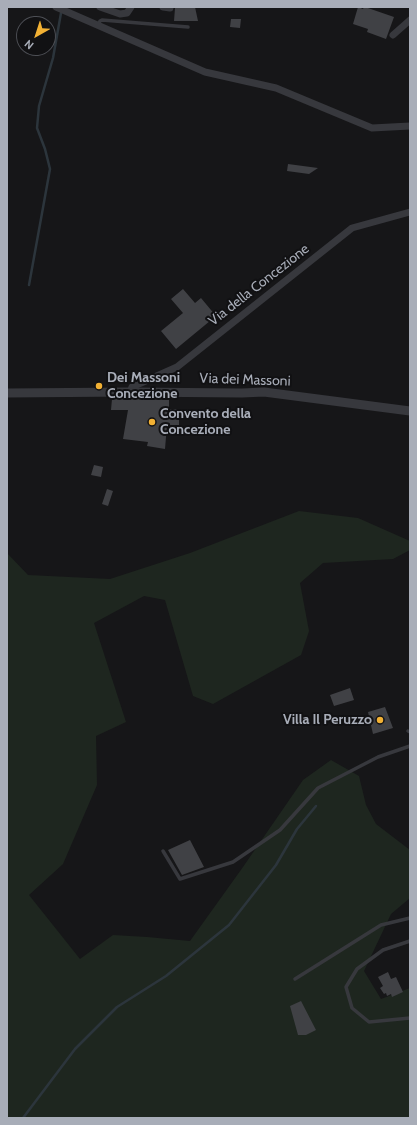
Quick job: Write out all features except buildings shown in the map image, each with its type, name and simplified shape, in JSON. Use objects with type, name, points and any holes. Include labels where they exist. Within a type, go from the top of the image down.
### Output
[{"type":"street","points":[[56,7],[205,72],[276,88],[372,128],[410,126]]},
{"type":"street","points":[[100,7],[120,14],[127,13],[131,7]]},
{"type":"street","points":[[393,35],[410,20]]},
{"type":"street","name":"Via della Concezione","points":[[130,392],[132,387],[177,367],[352,228],[410,212]]},
{"type":"street","name":"Via dei Massoni","points":[[7,393],[264,392],[410,411]]},
{"type":"lane","points":[[98,25],[102,20],[188,27]]},
{"type":"lane","points":[[163,851],[180,879],[233,862],[280,830],[318,788],[378,757],[410,746]]},
{"type":"lane","points":[[295,979],[381,925],[410,918]]},
{"type":"lane","points":[[410,941],[383,950],[357,969],[346,987],[352,1008],[369,1022],[410,1018]]},
{"type":"shaded area","points":[[299,511],[358,518],[410,541],[410,550],[393,559],[323,563],[300,583],[309,631],[301,655],[213,704],[193,696],[165,600],[144,596],[94,623],[126,722],[96,736],[97,785],[63,864],[29,895],[80,959],[113,935],[190,941],[303,780],[331,760],[359,776],[366,805],[376,824],[410,850],[410,898],[391,914],[364,971],[381,999],[410,988],[410,1118],[7,1118],[7,553],[28,575],[110,579],[190,553]]},
{"type":"waterway","points":[[29,285],[50,169],[45,149],[37,128],[39,106],[53,58],[61,13]]},
{"type":"waterway","points":[[23,1118],[75,1049],[117,1007],[166,976],[229,925],[276,865],[297,829],[316,806]]},
{"type":"place","name":"Dei Massoni Concezione","points":[[99,386]]},
{"type":"place","name":"Convento della Concezione","points":[[152,422]]},
{"type":"place","name":"Villa Il Peruzzo","points":[[380,720]]}]
